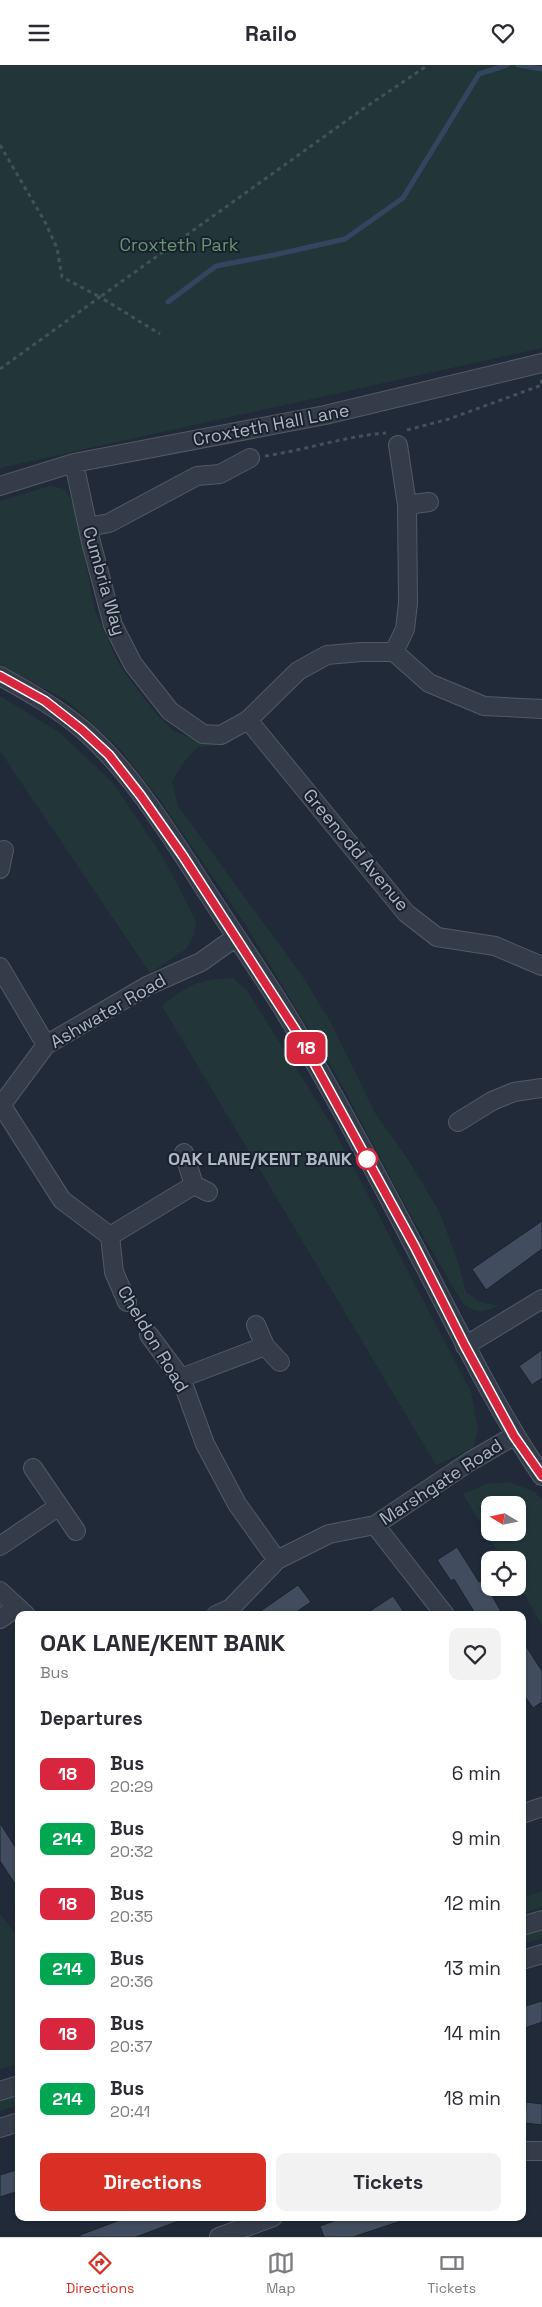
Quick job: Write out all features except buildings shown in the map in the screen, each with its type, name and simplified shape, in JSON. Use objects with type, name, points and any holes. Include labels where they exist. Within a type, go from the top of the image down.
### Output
[{"type":"street","name":"Croxteth Hall Lane","points":[[0,486],[74,463],[325,415],[542,363]]},
{"type":"street","points":[[397,439],[407,505],[408,603],[405,629],[394,652],[429,683],[484,706],[542,709]]},
{"type":"street","points":[[88,527],[109,523],[197,476],[220,473],[250,458]]},
{"type":"street","name":"Cumbria Way","points":[[74,463],[113,625],[133,664],[170,711],[203,734],[221,735],[248,720],[298,671],[327,655],[361,651],[394,652]]},
{"type":"street","points":[[407,505],[429,502]]},
{"type":"street","points":[[0,676],[45,701],[82,730],[109,755],[162,826],[305,1045],[415,1247],[465,1346],[514,1436],[542,1476]]},
{"type":"street","name":"Greenodd Avenue","points":[[248,720],[406,913],[437,937],[495,946],[542,966]]},
{"type":"street","points":[[0,869],[4,851]]},
{"type":"street","name":"Ashwater Road","points":[[1,1106],[46,1045],[147,986],[201,962],[236,937]]},
{"type":"street","points":[[0,967],[46,1045]]},
{"type":"street","points":[[458,1123],[499,1098],[514,1092],[542,1088]]},
{"type":"street","points":[[1,1106],[62,1200],[110,1236],[201,1189],[184,1153]]},
{"type":"street","name":"Cheldon Road","points":[[110,1236],[114,1272],[127,1301]]},
{"type":"street","points":[[465,1346],[542,1299]]},
{"type":"street","points":[[256,1325],[265,1346],[280,1362]]},
{"type":"street","name":"Cheldon Road","points":[[149,1335],[181,1378],[210,1453],[237,1505],[276,1560]]},
{"type":"street","points":[[181,1378],[265,1346]]},
{"type":"street","name":"Marshgate Road","points":[[230,1611],[276,1560],[329,1534],[375,1525],[469,1462],[514,1436]]},
{"type":"street","points":[[33,1469],[76,1531]]},
{"type":"street","points":[[0,1547],[59,1506]]},
{"type":"street","points":[[375,1525],[442,1611]]},
{"type":"street","points":[[0,1591],[22,1611]]},
{"type":"street","points":[[0,1619],[15,1614]]},
{"type":"street","points":[[526,1813],[542,1807]]},
{"type":"street","points":[[526,1925],[542,1921]]},
{"type":"street","points":[[526,1959],[542,1954]]},
{"type":"street","points":[[0,2091],[15,2086]]},
{"type":"street","points":[[0,2128],[15,2123]]},
{"type":"street","points":[[526,2151],[542,2151]]},
{"type":"street","points":[[220,2237],[262,2221]]},
{"type":"path","points":[[0,369],[352,116],[428,65]]},
{"type":"path","points":[[0,145],[45,222],[57,248],[62,277],[100,297],[160,334]]},
{"type":"path","points":[[250,458],[316,447],[358,435],[397,439],[542,385]]},
{"type":"green space","name":"Croxteth Park","points":[[0,65],[542,65],[542,348],[0,468]]},
{"type":"green space","points":[[50,486],[64,489],[74,503],[95,611],[119,665],[153,710],[173,731],[219,745],[198,747],[184,762],[172,781],[178,806],[303,977],[331,1023],[375,1113],[407,1158],[439,1211],[458,1262],[466,1292],[480,1302],[499,1306],[489,1310],[476,1311],[463,1304],[409,1212],[336,1074],[245,924],[160,800],[121,750],[68,701],[0,665],[0,501]]},
{"type":"green space","points":[[0,696],[60,733],[113,783],[164,859],[196,921],[194,935],[186,949],[150,973],[0,751]]},
{"type":"green space","points":[[233,978],[246,989],[331,1124],[471,1392],[478,1430],[473,1448],[436,1465],[162,1006],[187,988],[202,982]]},
{"type":"green space","points":[[509,1482],[535,1492],[542,1501],[542,1625],[525,1596],[526,1551],[498,1551],[491,1541],[526,1541],[526,1496],[481,1496],[481,1524],[463,1494],[486,1484]]},
{"type":"green space","points":[[542,1891],[542,1907],[526,1912],[526,1897]]},
{"type":"green space","points":[[0,1914],[15,1933],[15,2065],[0,2069]]},
{"type":"green space","points":[[542,1928],[542,1938],[526,1943],[526,1933]]},
{"type":"green space","points":[[15,2093],[15,2106],[0,2111],[0,2098]]},
{"type":"waterway","points":[[168,302],[216,266],[345,239],[403,198],[479,74],[507,65]]},
{"type":"waterway","points":[[518,65],[542,69]]},
{"type":"bus line","name":"18","points":[[0,676],[45,701],[82,730],[109,755],[141,796],[183,856],[300,1037],[415,1247],[465,1346],[514,1436],[542,1476]]},
{"type":"place","name":"OAK LANE/KENT BANK","points":[[367,1159]]}]
